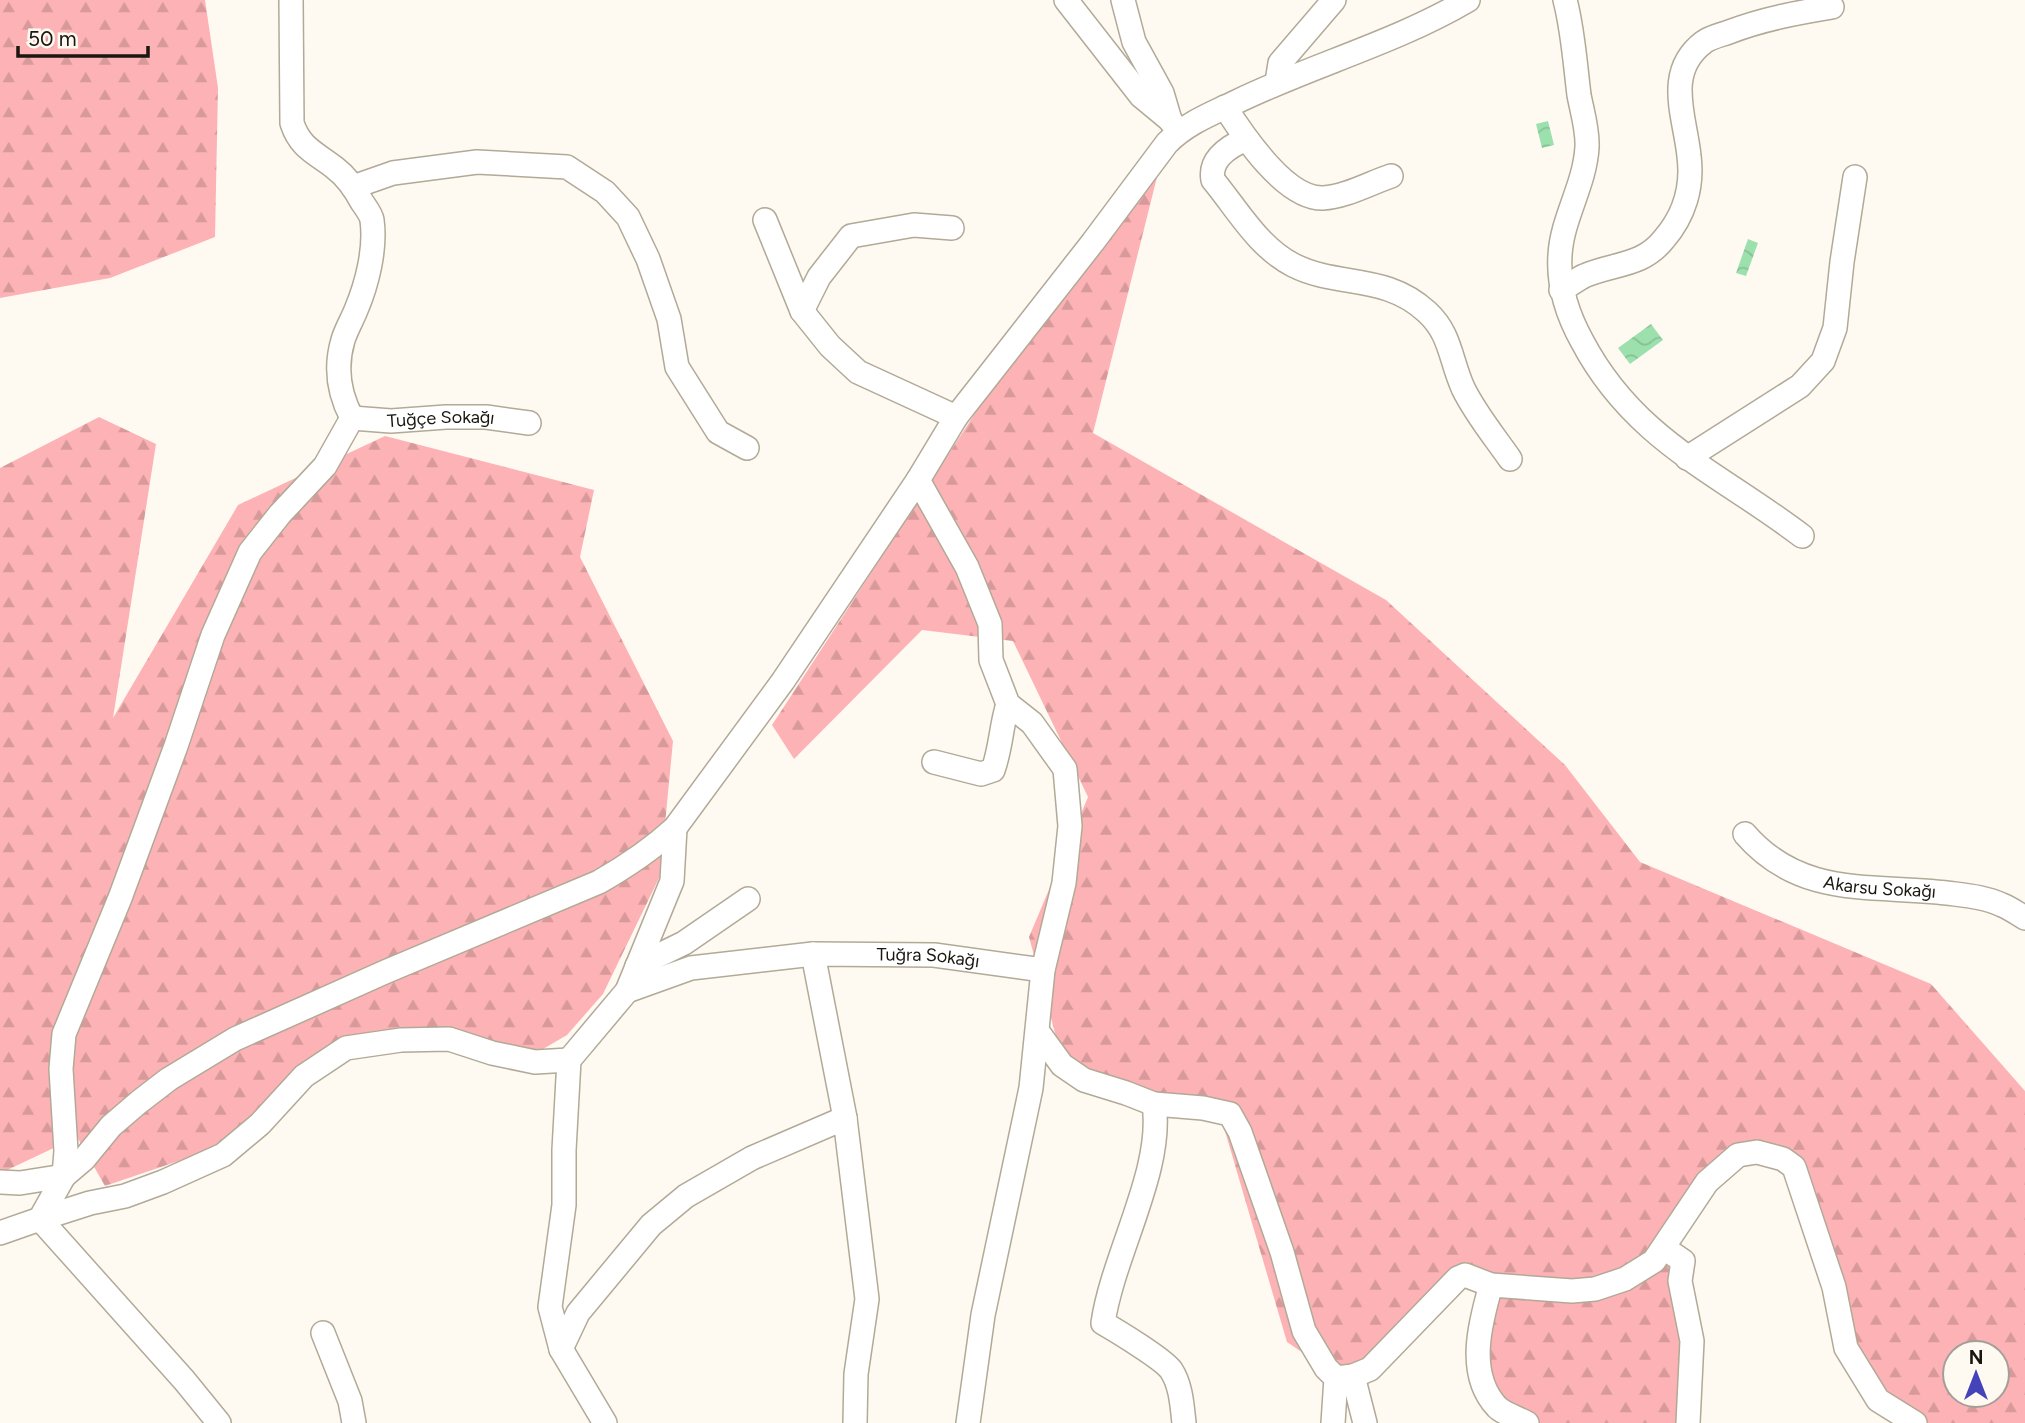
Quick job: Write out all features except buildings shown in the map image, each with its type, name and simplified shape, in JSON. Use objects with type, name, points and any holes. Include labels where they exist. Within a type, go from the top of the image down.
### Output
[{"type":"street","points":[[64,1176],[66,1151],[61,1069],[64,1034],[125,886],[213,635],[250,552],[280,514],[325,466],[352,418],[343,402],[339,382],[343,341],[358,307],[373,244],[372,217],[353,187],[337,170],[296,137],[292,123],[291,0]]},
{"type":"street","points":[[1066,0],[1141,96],[1174,125]]},
{"type":"street","points":[[40,1219],[64,1176],[84,1159],[111,1126],[169,1079],[215,1050],[385,972],[599,882],[630,864],[675,828],[783,681],[918,480],[956,417],[1167,143],[1174,125],[1163,93],[1134,42],[1123,0]]},
{"type":"street","points":[[1277,82],[1280,63],[1334,0]]},
{"type":"street","points":[[1174,125],[1195,120],[1277,82],[1383,42],[1468,0]]},
{"type":"street","points":[[1565,0],[1587,146],[1578,191],[1560,254],[1561,290],[1572,323],[1597,370],[1636,415],[1667,444],[1802,536]]},
{"type":"street","points":[[1561,290],[1584,276],[1644,258],[1662,242],[1681,217],[1688,193],[1690,157],[1680,114],[1679,84],[1686,62],[1704,43],[1761,20],[1832,7]]},
{"type":"street","points":[[1226,107],[1245,139],[1279,176],[1302,193],[1312,197],[1334,196],[1391,176]]},
{"type":"street","points":[[1245,139],[1226,150],[1213,166],[1212,172],[1213,180],[1257,236],[1279,257],[1293,265],[1323,276],[1383,286],[1400,293],[1428,313],[1448,339],[1456,372],[1464,390],[1510,459]]},
{"type":"street","points":[[353,187],[393,173],[477,162],[567,167],[606,192],[628,217],[648,259],[669,319],[677,367],[718,432],[747,448]]},
{"type":"street","points":[[1687,458],[1800,386],[1822,361],[1835,328],[1856,177]]},
{"type":"street","points":[[765,220],[802,311],[830,346],[858,372],[956,417]]},
{"type":"street","points":[[802,311],[819,277],[851,236],[914,225],[952,229]]},
{"type":"street","name":"Tuğçe Sokağı","points":[[352,418],[391,421],[486,417],[529,423]]},
{"type":"street","points":[[918,480],[967,567],[990,624],[991,660],[1008,704],[1032,723],[1065,769],[1070,826],[1064,883],[1043,970],[1031,1088],[984,1315],[968,1423]]},
{"type":"street","points":[[934,762],[981,774],[993,770],[999,754],[1001,727],[1008,704]]},
{"type":"street","points":[[606,1423],[561,1349],[550,1307],[564,1205],[569,1060],[628,991],[672,881],[675,828]]},
{"type":"street","name":"Akarsu Sokağı","points":[[1745,834],[1770,859],[1794,872],[1827,884],[1852,888],[1916,889],[1976,897],[2003,905],[2025,918]]},
{"type":"street","points":[[637,965],[684,943],[748,899]]},
{"type":"street","points":[[813,954],[845,1118],[867,1299],[856,1374],[855,1423]]},
{"type":"street","name":"Tuğra Sokağı","points":[[628,991],[691,968],[813,954],[934,955],[1043,970]]},
{"type":"street","points":[[1038,1032],[1062,1065],[1084,1080],[1154,1104],[1203,1108],[1230,1114],[1241,1132],[1278,1240],[1304,1331],[1326,1368],[1344,1377],[1365,1423]]},
{"type":"street","points":[[0,1233],[90,1203],[125,1196],[223,1155],[260,1124],[304,1076],[346,1048],[401,1040],[449,1039],[492,1053],[535,1062],[569,1060]]},
{"type":"street","points":[[1154,1104],[1157,1124],[1149,1169],[1110,1283],[1103,1323],[1170,1369],[1182,1399],[1184,1423]]},
{"type":"street","points":[[561,1349],[578,1313],[651,1226],[686,1196],[751,1158],[845,1118]]},
{"type":"street","points":[[1344,1377],[1370,1369],[1458,1278],[1465,1275],[1491,1285],[1572,1291],[1595,1289],[1625,1279],[1654,1261],[1707,1182],[1738,1155],[1757,1152],[1783,1159],[1794,1167],[1834,1287],[1846,1348],[1878,1400],[1915,1423]]},
{"type":"street","points":[[0,1182],[20,1183],[64,1176]]},
{"type":"street","points":[[40,1219],[219,1423]]},
{"type":"street","points":[[1664,1248],[1683,1261],[1680,1281],[1692,1341],[1688,1423]]},
{"type":"street","points":[[1491,1285],[1478,1332],[1480,1368],[1487,1391],[1498,1408],[1527,1423]]},
{"type":"street","points":[[323,1333],[350,1401],[354,1423]]},
{"type":"street","points":[[1333,1423],[1344,1377]]},
{"type":"green space","points":[[0,0],[205,0],[218,88],[215,237],[110,278],[0,298]]},
{"type":"green space","points":[[1144,154],[1161,161],[1093,433],[1386,600],[1565,765],[1640,862],[1931,984],[2025,1091],[2025,1423],[1927,1423],[1857,1366],[1777,1158],[1722,1169],[1663,1231],[1698,1423],[1531,1423],[1473,1379],[1478,1266],[1343,1380],[1287,1342],[1217,1104],[1067,1077],[1029,937],[1088,797],[1013,641],[922,630],[794,759],[772,725]]},
{"type":"green space","points":[[99,417],[156,444],[113,718],[238,505],[385,436],[594,490],[580,557],[673,741],[660,876],[603,994],[567,1035],[538,1052],[448,1029],[341,1040],[208,1151],[105,1186],[77,1137],[3,1172],[0,1171],[0,468]]},
{"type":"water","points":[[1548,121],[1554,145],[1542,148],[1536,124]]},
{"type":"water","points":[[1748,239],[1758,243],[1746,276],[1736,273]]},
{"type":"water","points":[[1651,324],[1663,340],[1630,364],[1618,348]]}]
